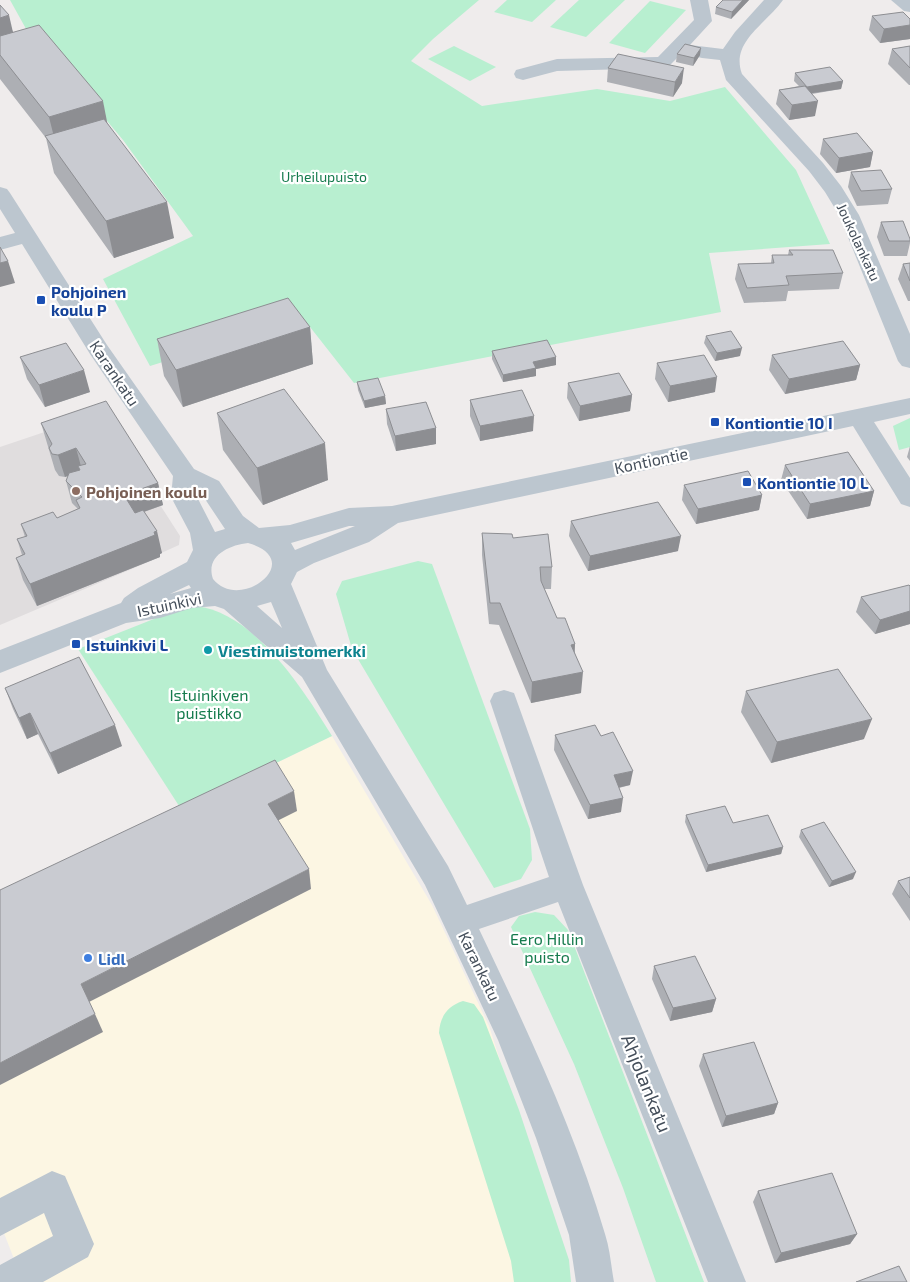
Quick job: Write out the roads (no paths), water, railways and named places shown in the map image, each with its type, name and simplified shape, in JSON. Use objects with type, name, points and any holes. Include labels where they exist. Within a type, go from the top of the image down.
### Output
[{"type":"street","points":[[523,74],[557,65],[663,62],[702,21],[699,0]]},
{"type":"street","points":[[678,47],[729,61],[738,40],[774,0]]},
{"type":"street","points":[[900,0],[910,8]]},
{"type":"street","name":"Joukolankatu","points":[[729,61],[734,76],[816,167],[834,190],[849,215],[910,361]]},
{"type":"street","name":"Karankatu","points":[[0,194],[98,349],[185,475],[210,488],[234,522],[256,535]]},
{"type":"street","points":[[0,244],[27,236]]},
{"type":"street","name":"Kontiontie","points":[[256,535],[290,534],[349,517],[392,515],[910,406]]},
{"type":"street","points":[[859,417],[910,498]]},
{"type":"street","points":[[185,475],[184,496],[203,533],[198,578],[205,588],[224,598],[253,598],[271,590],[283,575],[286,556],[281,548],[256,535],[226,538],[201,559]]},
{"type":"street","name":"Kontiontie","points":[[283,575],[305,556],[360,535],[392,515]]},
{"type":"street","name":"Istuinkivi","points":[[123,613],[201,559]]},
{"type":"street","name":"Karankatu","points":[[283,575],[314,673],[437,876],[513,1036],[554,1138],[586,1235],[595,1282]]},
{"type":"street","name":"Istuinkivi","points":[[0,662],[123,613],[160,608],[191,598],[224,598]]},
{"type":"street","name":"Karankatu","points":[[224,598],[314,673]]},
{"type":"street","name":"Ahjolankatu","points":[[504,701],[568,885],[727,1282]]},
{"type":"street","points":[[459,922],[568,885]]},
{"type":"street","points":[[0,1218],[52,1189],[74,1244],[6,1282]]},
{"type":"place","name":"Pohjoinen koulu P","points":[[41,300]]},
{"type":"place","name":"Kontiontie 10 I","points":[[715,422]]},
{"type":"place","name":"Kontiontie 10 L","points":[[747,482]]},
{"type":"place","name":"Pohjoinen koulu","points":[[76,491]]},
{"type":"place","name":"Istuinkivi L","points":[[76,644]]},
{"type":"place","name":"Viestimuistomerkki","points":[[208,650]]},
{"type":"place","name":"Lidl","points":[[88,958]]},
{"type":"park label","name":"Urheilupuisto","points":[[324,176]]},
{"type":"park label","name":"Istuinkiven puistikko","points":[[209,703]]},
{"type":"park label","name":"Eero Hillin puisto","points":[[547,947]]}]
